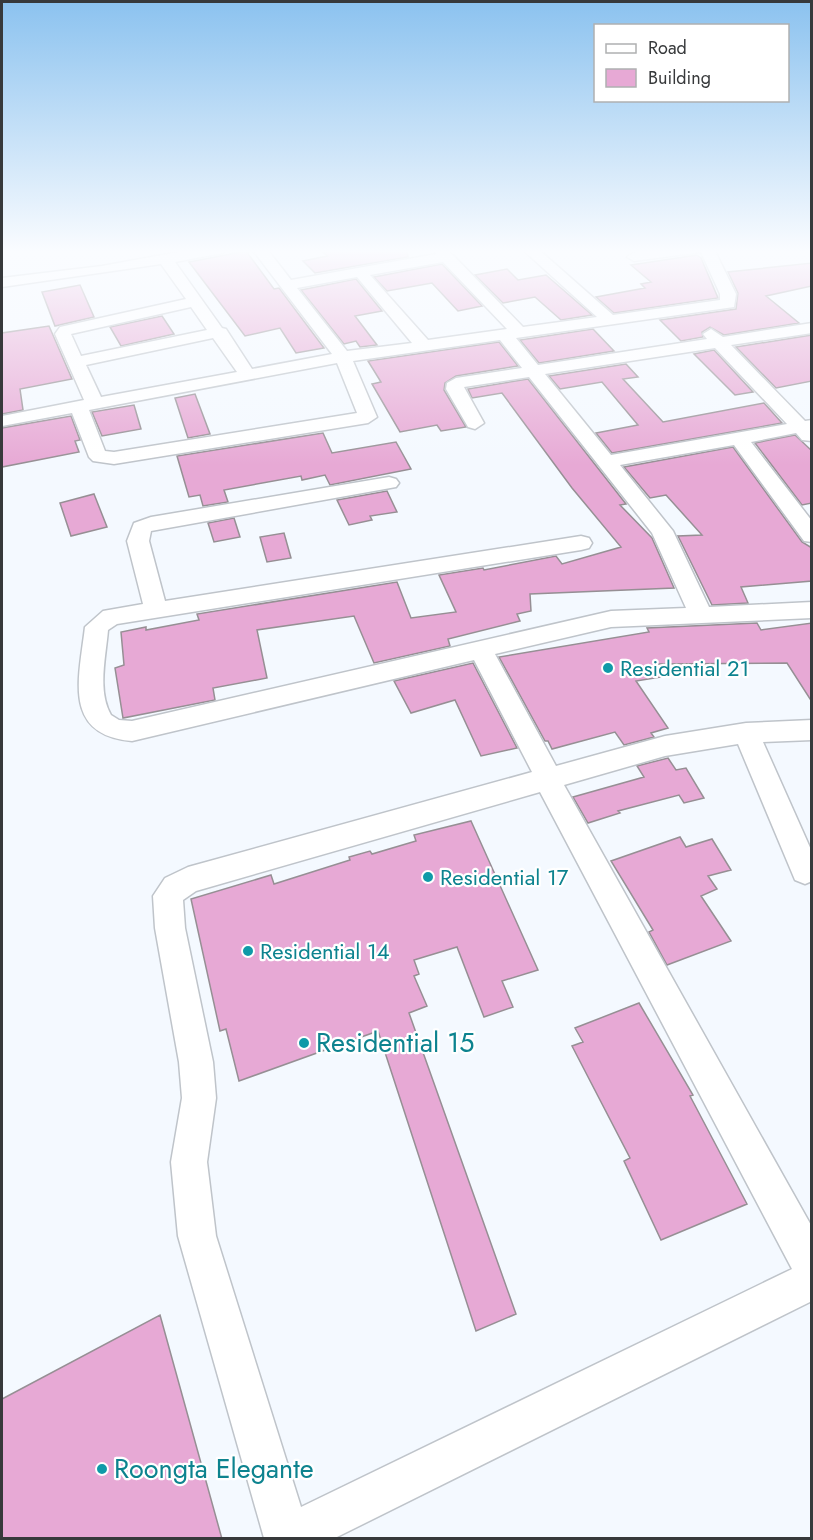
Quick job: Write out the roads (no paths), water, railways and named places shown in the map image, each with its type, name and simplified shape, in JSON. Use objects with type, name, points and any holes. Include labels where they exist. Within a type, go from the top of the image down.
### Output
[{"type":"street","points":[[109,321],[66,330],[63,334],[76,362],[96,453],[106,458],[364,419],[369,414],[344,357],[315,321]]},
{"type":"street","points":[[211,321],[247,374]]},
{"type":"street","points":[[402,321],[422,344]]},
{"type":"street","points":[[501,321],[511,332],[533,370],[668,540],[700,613]]},
{"type":"street","points":[[2,421],[344,357],[595,321]]},
{"type":"street","points":[[698,321],[808,430]]},
{"type":"street","points":[[475,423],[455,389],[456,382],[812,328]]},
{"type":"street","points":[[76,362],[220,332]]},
{"type":"street","points":[[606,462],[739,438],[808,430]]},
{"type":"street","points":[[739,438],[812,536]]},
{"type":"street","points":[[156,609],[138,541],[141,528],[152,523],[389,483]]},
{"type":"street","points":[[581,543],[111,617],[97,627],[92,705],[104,726],[116,732],[154,727],[611,619],[700,613],[812,610]]},
{"type":"street","points":[[481,650],[548,777],[546,778],[812,1266]]},
{"type":"street","points":[[812,730],[746,734],[665,746],[188,880],[176,887],[168,896],[170,928],[196,1062],[199,1098],[189,1162],[197,1236],[287,1538],[812,1280]]},
{"type":"street","points":[[746,734],[805,871]]},
{"type":"place","name":"Residential 21","points":[[608,668]]},
{"type":"place","name":"Residential 17","points":[[428,877]]},
{"type":"place","name":"Residential 14","points":[[248,951]]},
{"type":"place","name":"Residential 15","points":[[304,1043]]},
{"type":"place","name":"Roongta Elegante","points":[[102,1469]]}]
